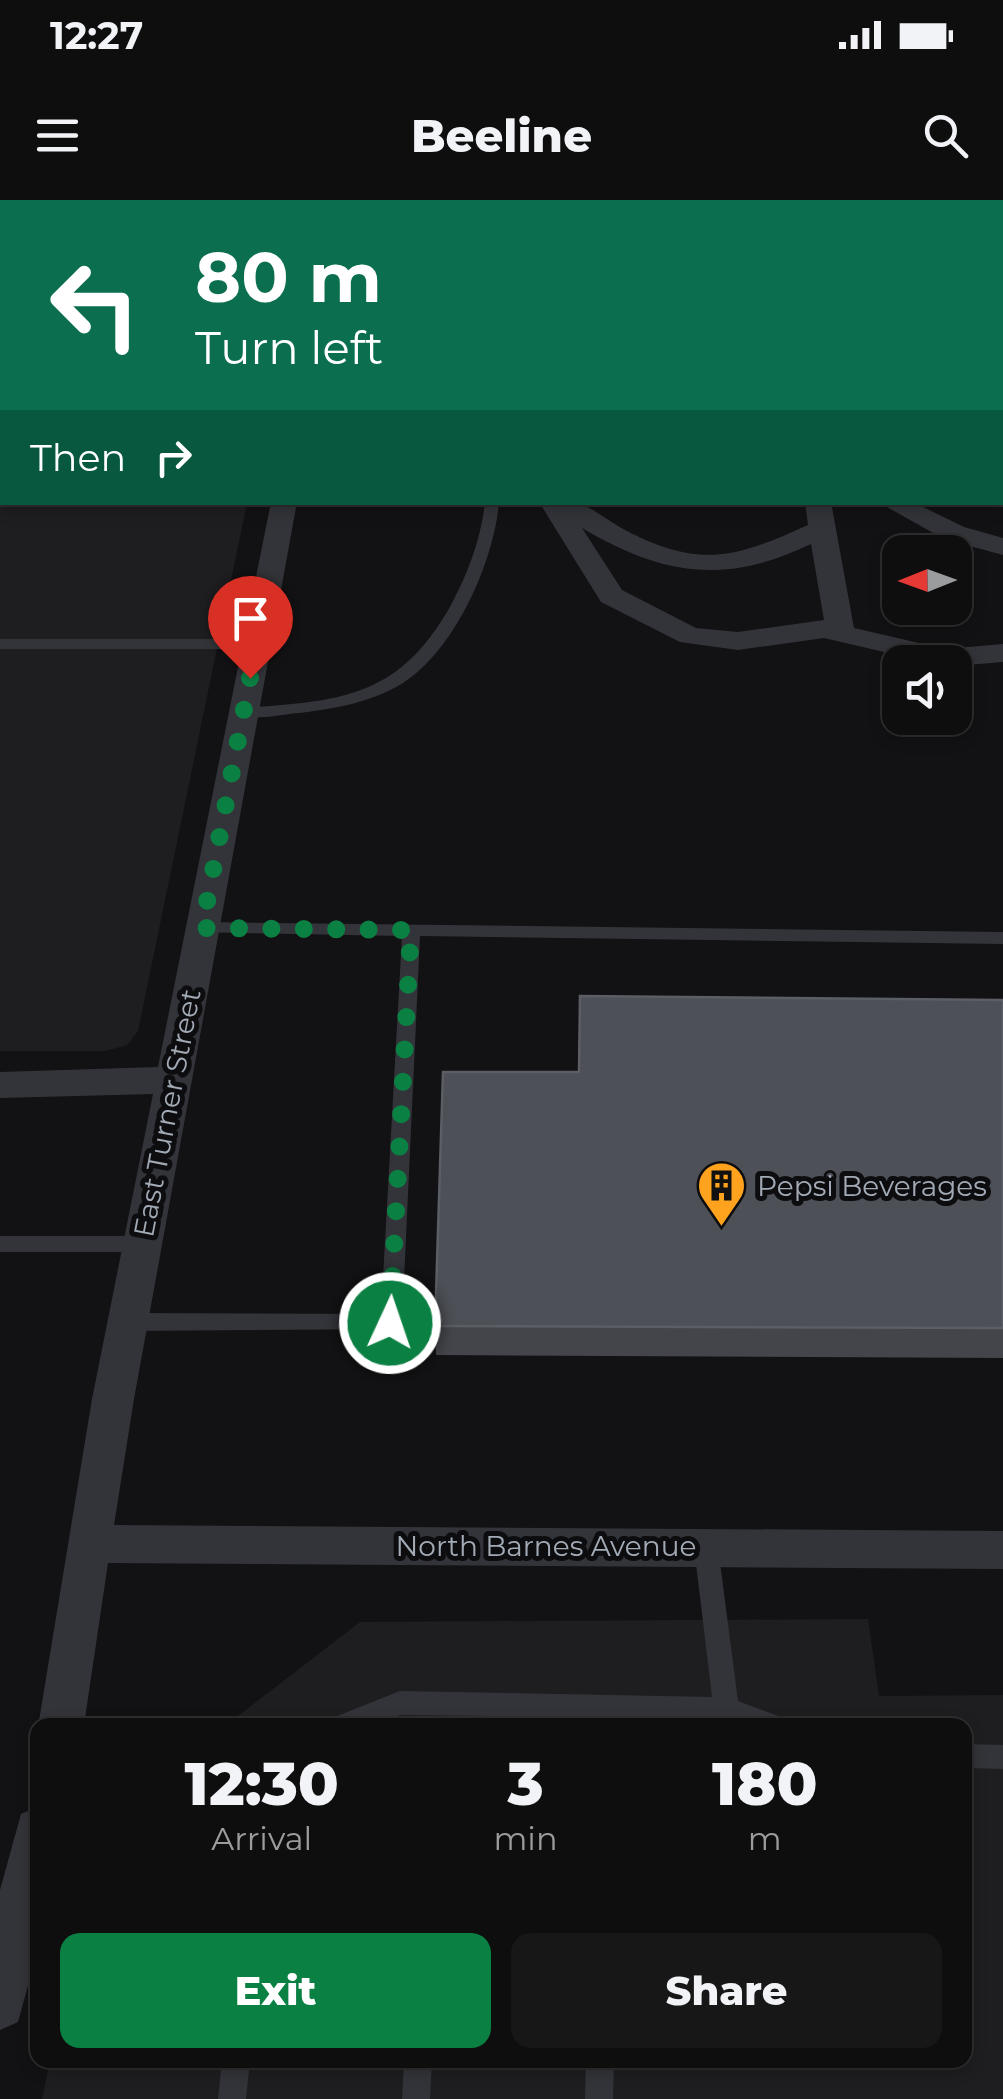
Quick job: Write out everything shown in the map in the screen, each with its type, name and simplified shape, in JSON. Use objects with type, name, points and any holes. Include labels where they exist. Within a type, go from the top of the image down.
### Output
[{"type":"street","name":"East Turner Street","points":[[61,1718],[127,1322],[283,505]]},
{"type":"street","points":[[557,505],[611,596],[690,636],[738,641],[824,629],[945,658],[1003,653]]},
{"type":"street","points":[[560,505],[622,542],[662,556],[715,565],[753,559],[820,515],[841,634]]},
{"type":"street","points":[[897,505],[954,533],[1003,547]]},
{"type":"street","points":[[0,1085],[172,1080]]},
{"type":"street","name":"North Barnes Avenue","points":[[89,1544],[1003,1550]]},
{"type":"street","points":[[0,2004],[30,1867]]},
{"type":"lane","points":[[243,712],[312,709],[360,697],[398,682],[421,663],[446,633],[490,536],[492,505]]},
{"type":"lane","points":[[0,644],[257,644]]},
{"type":"lane","points":[[202,928],[1003,938]]},
{"type":"lane","points":[[127,1322],[390,1323],[411,930]]},
{"type":"lane","points":[[0,1244],[142,1244]]},
{"type":"lane","points":[[706,1547],[726,1709]]},
{"type":"lane","points":[[362,1718],[400,1703],[437,1714],[598,1715],[726,1709],[752,1718]]},
{"type":"lane","points":[[972,1756],[1003,1757]]},
{"type":"lane","points":[[232,2099],[235,2068]]},
{"type":"lane","points":[[416,2099],[418,2068]]},
{"type":"lane","points":[[600,2068],[600,2099]]},
{"type":"shaded area","points":[[0,505],[247,505],[138,1031],[127,1045],[106,1051],[0,1051]]},
{"type":"shaded area","points":[[868,1619],[879,1696],[1003,1695],[1003,2099],[42,2099],[48,2068],[972,2068],[972,1718],[235,1718],[360,1622]]},
{"type":"building","name":"Pepsi Beverages","points":[[580,996],[1003,1000],[1003,1328],[435,1326],[443,1072],[579,1072]]},
{"type":"place","name":"Pepsi Beverages","points":[[722,1228]]},
{"type":"route","points":[[250,678],[202,928],[411,930],[390,1323]]}]
